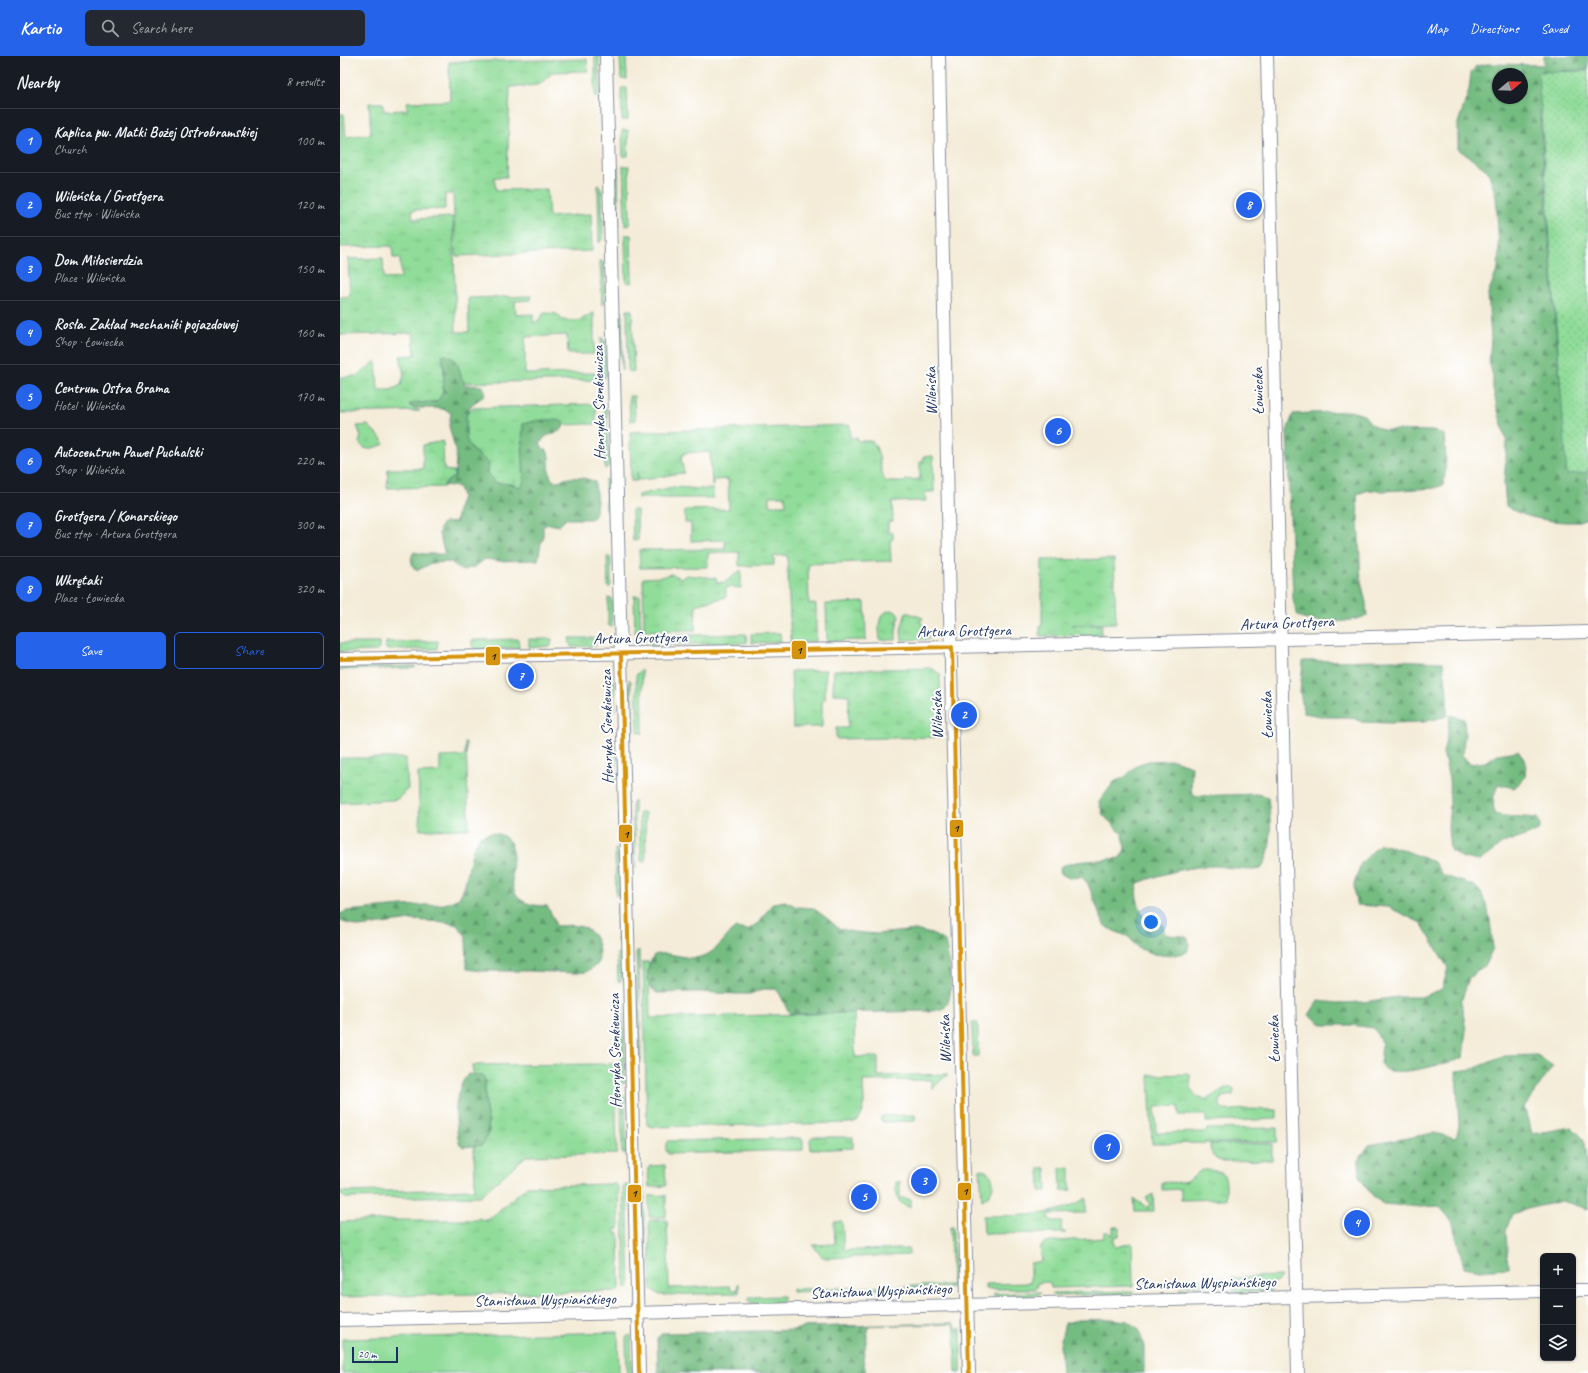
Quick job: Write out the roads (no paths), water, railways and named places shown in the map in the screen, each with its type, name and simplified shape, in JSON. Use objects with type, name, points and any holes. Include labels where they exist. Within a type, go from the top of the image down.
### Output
[{"type":"street","name":"Henryka Sienkiewicza","points":[[606,56],[639,1373]]},
{"type":"street","name":"Wileńska","points":[[940,56],[969,1373]]},
{"type":"street","name":"Łowiecka","points":[[1267,56],[1298,1373]]},
{"type":"street","name":"Artura Grottgera","points":[[340,659],[952,648],[1588,632]]},
{"type":"street","points":[[1576,1290],[1588,1290]]},
{"type":"street","name":"Stanisława Wyspiańskiego","points":[[340,1320],[1540,1291]]},
{"type":"place","name":"Wkrętaki","points":[[1249,205]]},
{"type":"place","name":"Autocentrum Paweł Puchalski","points":[[1058,431]]},
{"type":"place","name":"Grottgera / Konarskiego","points":[[521,676]]},
{"type":"place","name":"Wileńska / Grottgera","points":[[964,715]]},
{"type":"place","name":"Kaplica pw. Matki Bożej Ostrobramskiej","points":[[1107,1147]]},
{"type":"place","name":"Dom Miłosierdzia","points":[[924,1181]]},
{"type":"place","name":"Centrum Ostra Brama","points":[[864,1197]]},
{"type":"place","name":"Rosła. Zakład mechaniki pojazdowej","points":[[1357,1223]]}]
